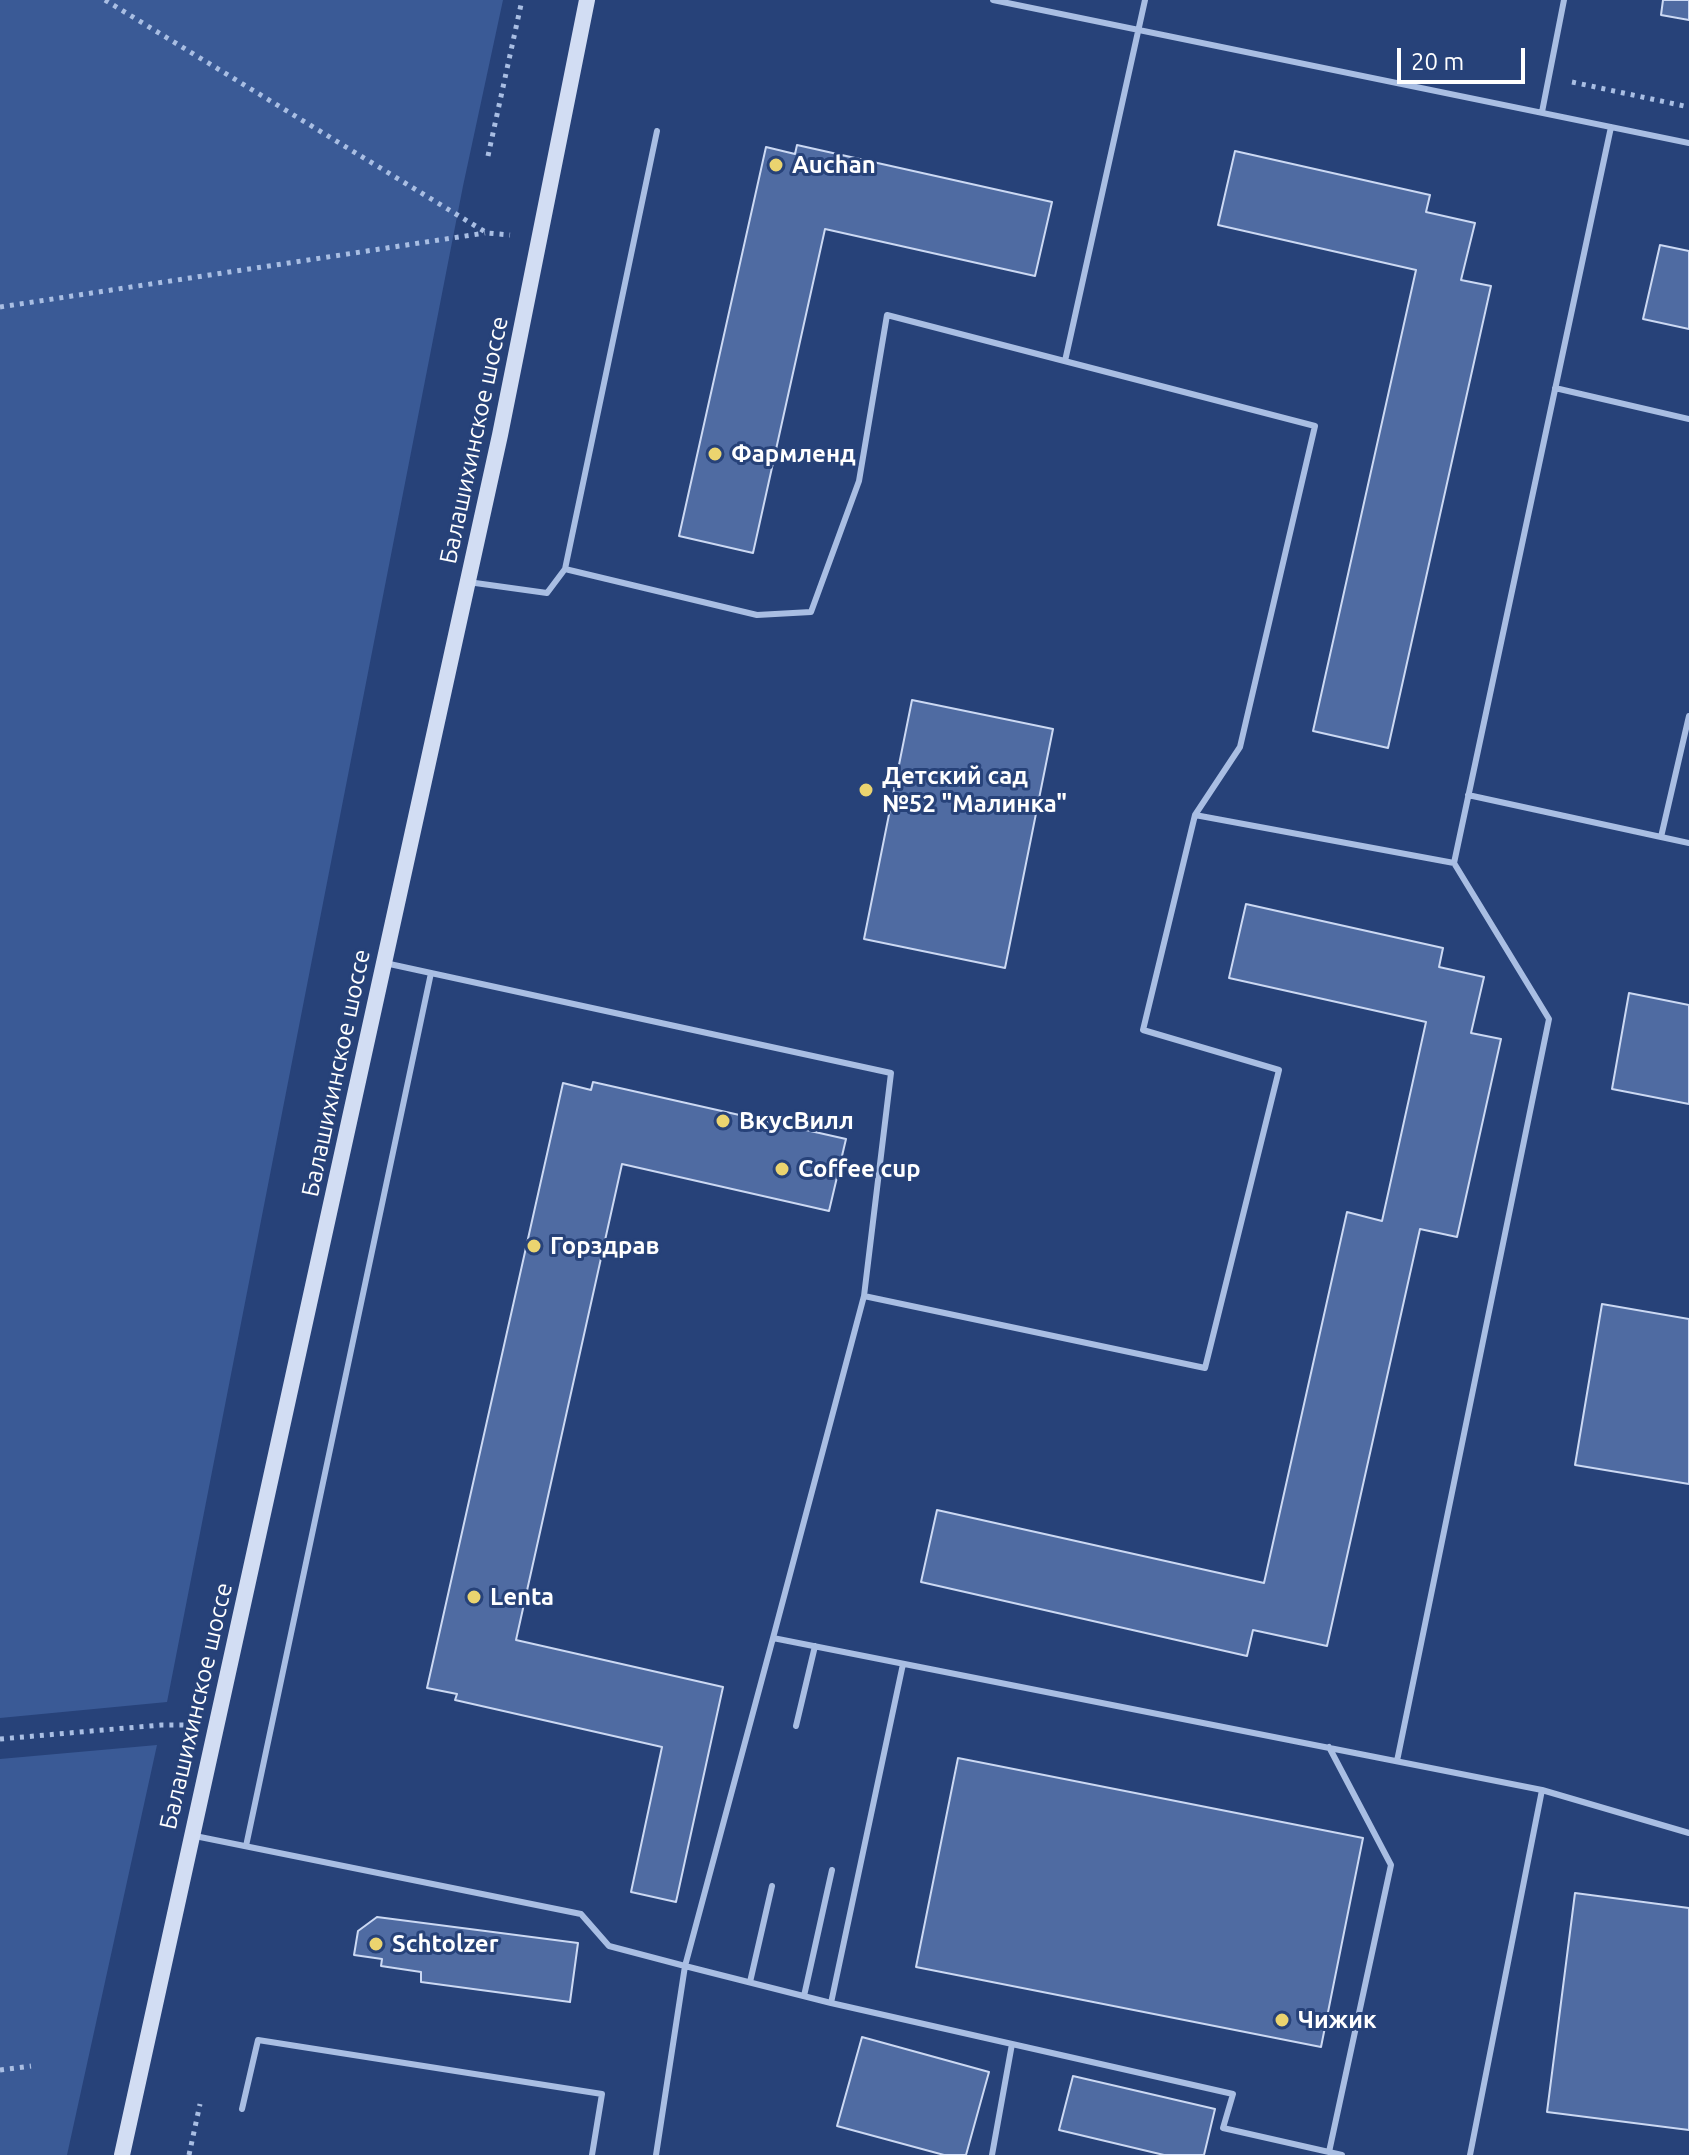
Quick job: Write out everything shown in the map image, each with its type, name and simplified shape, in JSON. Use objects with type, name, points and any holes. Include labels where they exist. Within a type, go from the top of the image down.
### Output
[{"type":"main road","name":"Балашихинское шоссе","points":[[122,2155],[468,582],[541,239],[587,0]]},
{"type":"lane","points":[[993,0],[1689,143]]},
{"type":"lane","points":[[1065,361],[1145,0]]},
{"type":"lane","points":[[1542,112],[1564,0]]},
{"type":"lane","points":[[1397,1761],[1549,1019],[1454,863],[1611,127]]},
{"type":"lane","points":[[468,582],[547,593],[565,569],[657,131]]},
{"type":"lane","points":[[565,569],[757,615],[811,612],[859,481],[887,315],[1315,426],[1240,747],[1195,815],[1143,1030],[1279,1070],[1205,1368],[864,1296]]},
{"type":"lane","points":[[1555,388],[1689,419]]},
{"type":"lane","points":[[1661,837],[1689,716]]},
{"type":"lane","points":[[1468,795],[1689,843]]},
{"type":"lane","points":[[1195,815],[1454,863]]},
{"type":"lane","points":[[385,963],[891,1073],[864,1296],[685,1966],[656,2155]]},
{"type":"lane","points":[[246,1846],[431,973]]},
{"type":"lane","points":[[773,1638],[1542,1790],[1689,1833]]},
{"type":"lane","points":[[796,1726],[815,1646]]},
{"type":"lane","points":[[831,2003],[903,1664]]},
{"type":"lane","points":[[1329,1747],[1391,1865],[1329,2152]]},
{"type":"lane","points":[[1470,2155],[1542,1790]]},
{"type":"lane","points":[[191,1835],[581,1914],[609,1946],[831,2003],[1233,2094],[1223,2128],[1342,2155]]},
{"type":"lane","points":[[804,1996],[832,1870]]},
{"type":"lane","points":[[750,1982],[772,1886]]},
{"type":"lane","points":[[242,2109],[258,2040],[602,2094],[592,2155]]},
{"type":"lane","points":[[992,2155],[1012,2044]]},
{"type":"path","points":[[105,0],[487,233]]},
{"type":"path","points":[[488,156],[522,0]]},
{"type":"path","points":[[1548,77],[1689,107]]},
{"type":"path","points":[[0,307],[487,233],[541,239]]},
{"type":"path","points":[[0,1739],[161,1725],[215,1726]]},
{"type":"path","points":[[0,2070],[31,2066]]},
{"type":"path","points":[[189,2155],[200,2104]]},
{"type":"shaded area","points":[[0,0],[503,0],[463,186],[167,1702],[0,1718]]},
{"type":"shaded area","points":[[157,1745],[67,2155],[0,2155],[0,1759]]},
{"type":"building","points":[[1663,0],[1689,0],[1689,20],[1661,15]]},
{"type":"building","points":[[797,145],[1052,202],[1035,276],[825,229],[753,553],[679,536],[766,147],[795,154]]},
{"type":"building","points":[[1235,151],[1430,195],[1426,212],[1475,223],[1461,280],[1491,286],[1388,748],[1313,731],[1416,270],[1218,225]]},
{"type":"building","points":[[1660,245],[1689,251],[1689,329],[1643,319]]},
{"type":"building","points":[[912,700],[1053,729],[1005,968],[864,939]]},
{"type":"building","points":[[1246,904],[1443,948],[1439,967],[1484,977],[1471,1033],[1501,1039],[1457,1237],[1420,1229],[1327,1646],[1253,1630],[1247,1656],[921,1582],[937,1510],[1264,1583],[1347,1212],[1382,1221],[1426,1022],[1229,978]]},
{"type":"building","points":[[1629,993],[1689,1005],[1689,1104],[1612,1089]]},
{"type":"building","points":[[593,1082],[846,1139],[829,1211],[622,1164],[516,1640],[723,1687],[676,1902],[631,1892],[662,1747],[455,1700],[457,1694],[427,1688],[563,1083],[591,1090]]},
{"type":"building","points":[[1602,1304],[1689,1319],[1689,1484],[1575,1465]]},
{"type":"building","points":[[958,1758],[1363,1838],[1321,2047],[916,1967]]},
{"type":"building","points":[[1575,1893],[1689,1908],[1689,2130],[1547,2112]]},
{"type":"building","points":[[377,1917],[578,1943],[570,2002],[421,1982],[421,1972],[381,1966],[382,1959],[354,1955],[358,1931]]},
{"type":"building","points":[[862,2037],[989,2072],[966,2155],[944,2155],[837,2126]]},
{"type":"building","points":[[1073,2076],[1215,2109],[1204,2155],[1164,2155],[1059,2130]]},
{"type":"place","name":"Auchan","points":[[776,165]]},
{"type":"place","name":"Фармленд","points":[[715,454]]},
{"type":"place","name":"Детский сад №52 \"Малинка\"","points":[[866,790]]},
{"type":"place","name":"ВкусВилл","points":[[723,1121]]},
{"type":"place","name":"Coffee cup","points":[[782,1169]]},
{"type":"place","name":"Горздрав","points":[[534,1246]]},
{"type":"place","name":"Lenta","points":[[474,1597]]},
{"type":"place","name":"Schtolzer","points":[[376,1944]]},
{"type":"place","name":"Чижик","points":[[1282,2020]]}]
